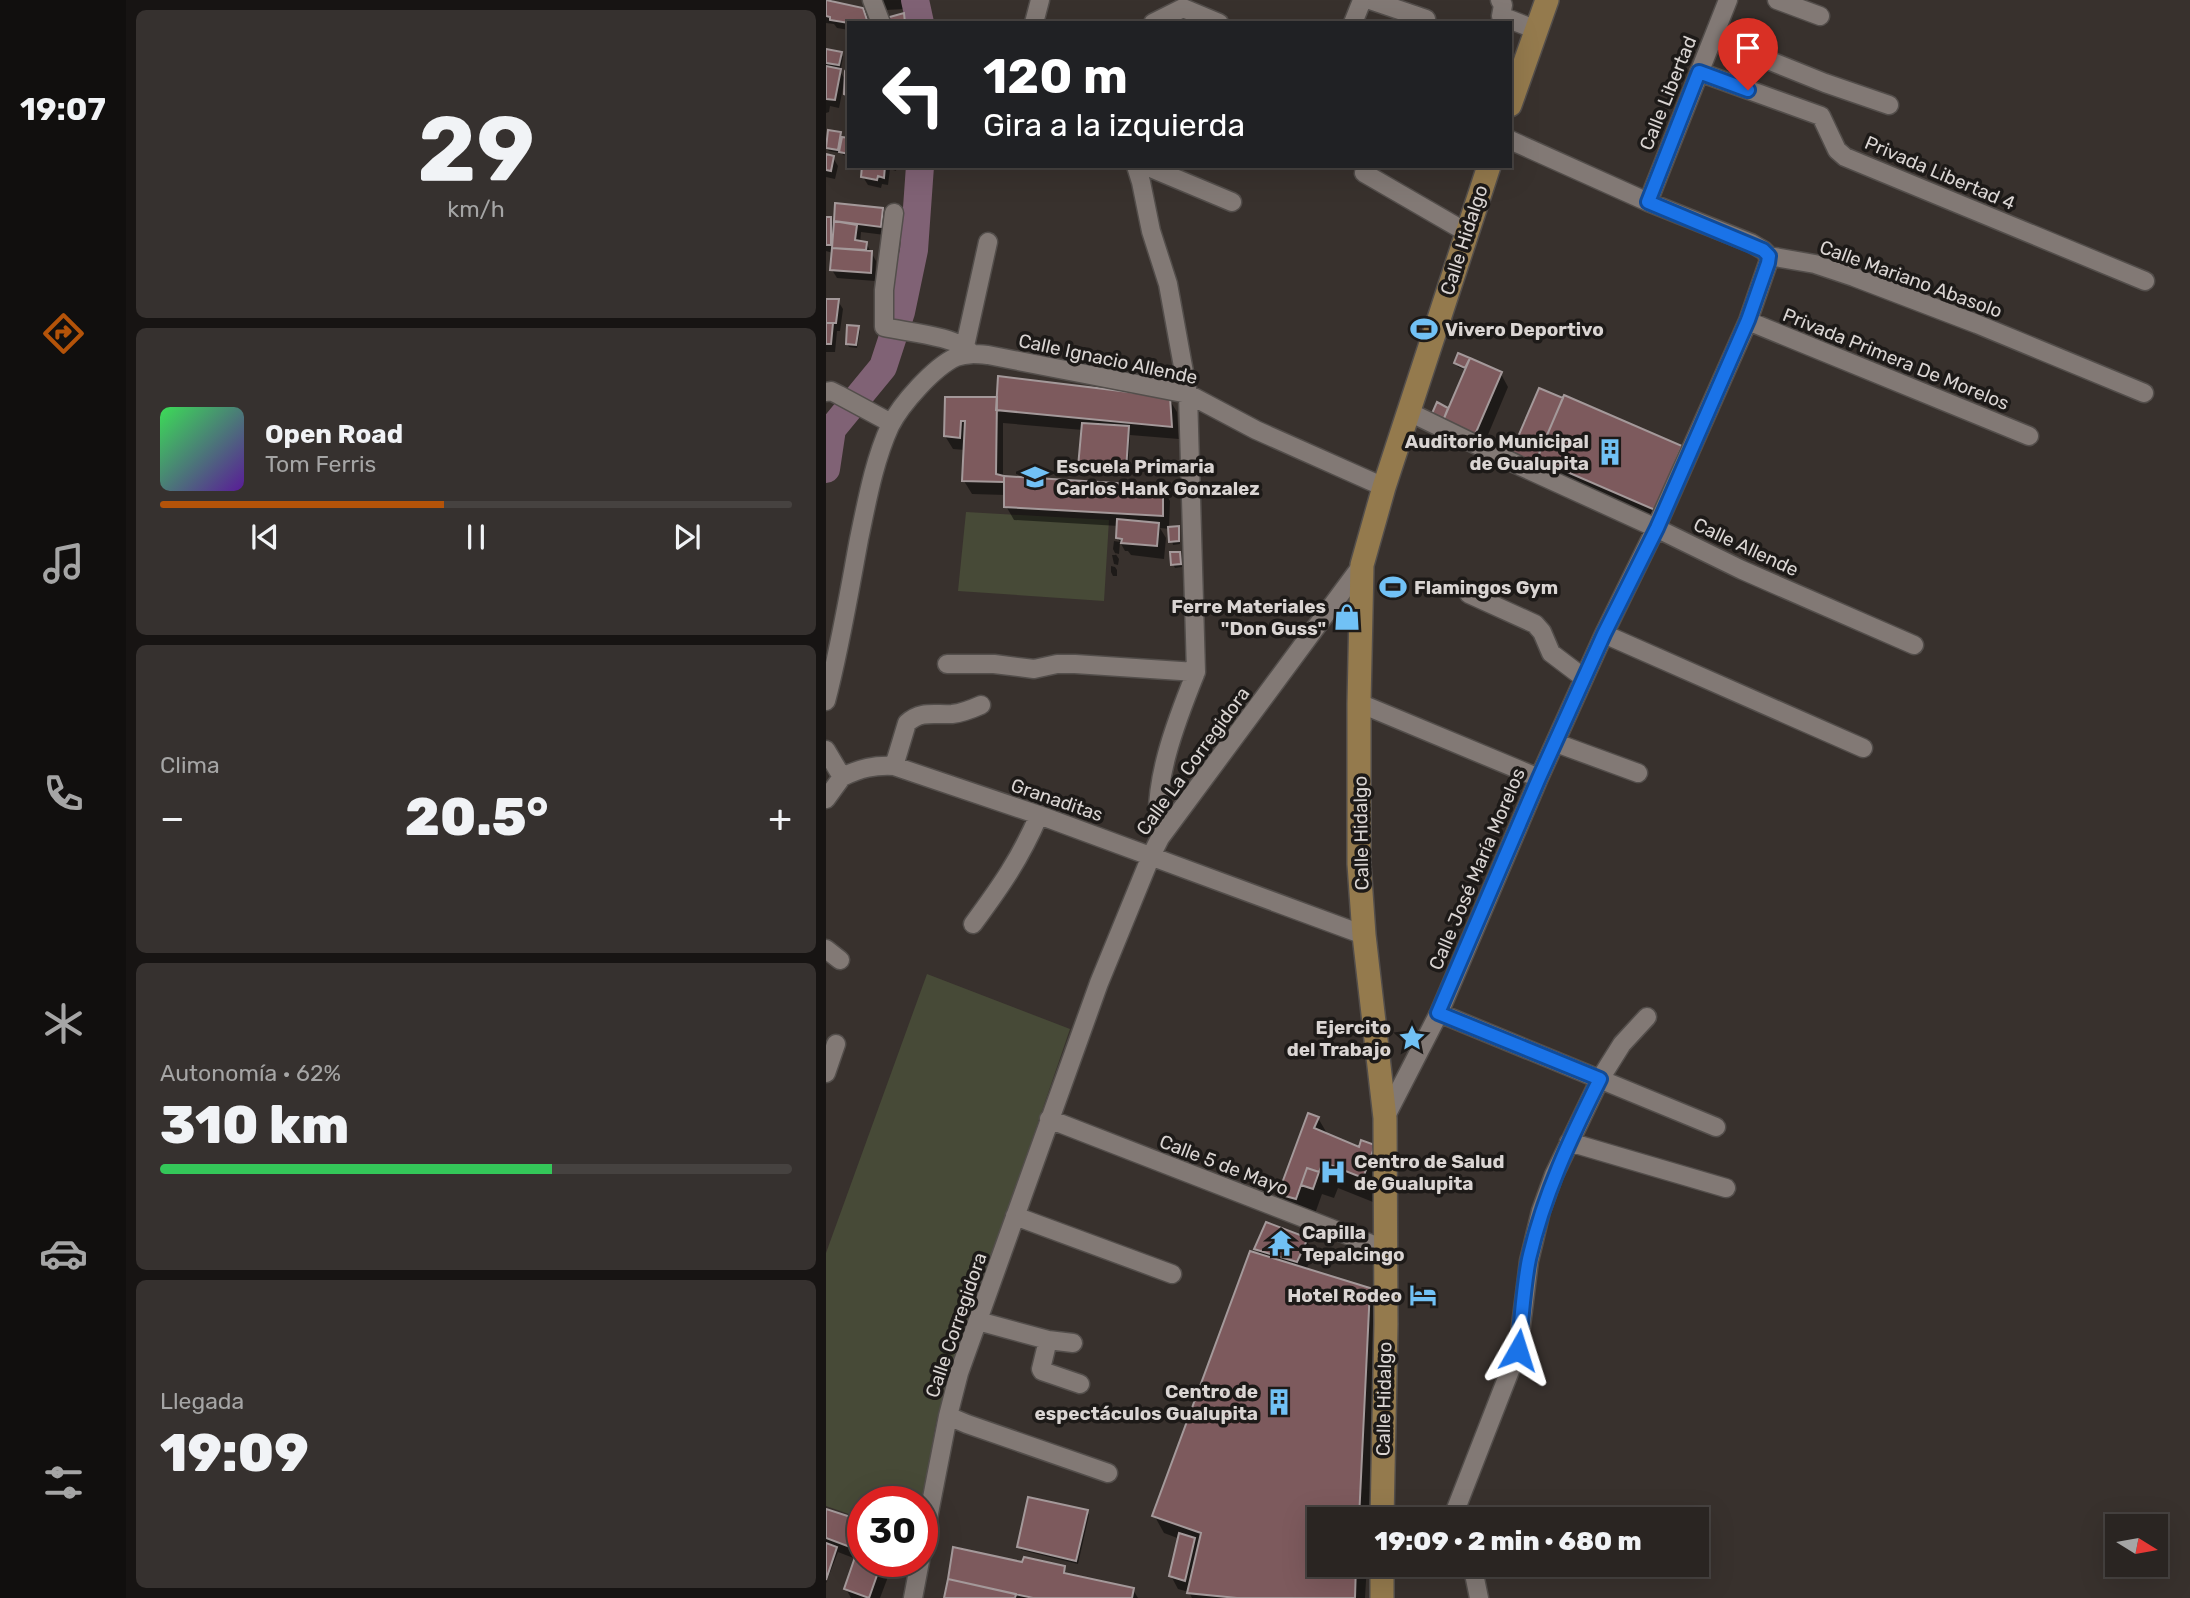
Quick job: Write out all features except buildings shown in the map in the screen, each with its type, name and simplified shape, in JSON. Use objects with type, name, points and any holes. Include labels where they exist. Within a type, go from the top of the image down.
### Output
[{"type":"main road","points":[[1512,99],[1547,0]]},
{"type":"main road","name":"Calle Hidalgo","points":[[1382,1507],[1386,1324],[1385,1118],[1364,935],[1359,864],[1362,565],[1384,487],[1488,168]]},
{"type":"main road","points":[[1382,1577],[1382,1598]]},
{"type":"street","points":[[872,0],[880,21]]},
{"type":"street","points":[[1035,21],[1040,0]]},
{"type":"street","points":[[1354,21],[1361,3],[1368,0],[1426,19]]},
{"type":"street","points":[[1500,0],[1503,5],[1501,16],[1537,30]]},
{"type":"street","name":"Calle Libertad","points":[[1648,202],[1728,0]]},
{"type":"street","points":[[1777,0],[1820,16]]},
{"type":"street","points":[[1157,21],[1182,10],[1213,21]]},
{"type":"street","points":[[1713,38],[1825,83],[1889,105]]},
{"type":"street","name":"Privada Libertad 4","points":[[1699,72],[1821,116],[1837,150],[1845,157],[2145,281]]},
{"type":"street","name":"Calle Mariano Abasolo","points":[[1512,141],[1648,202],[1751,243],[1769,256],[1815,264],[1854,277],[2144,393]]},
{"type":"street","points":[[1137,168],[1151,231],[1168,284],[1188,394],[1196,671],[1181,708],[1159,791],[1157,823],[1160,838]]},
{"type":"street","points":[[1151,168],[1232,202]]},
{"type":"street","points":[[1364,173],[1466,232]]},
{"type":"street","name":"Calle Ignacio Allende","points":[[894,213],[884,290],[884,327],[988,355],[1188,394],[1256,429],[1384,487]]},
{"type":"street","points":[[826,701],[878,457],[891,423],[912,393],[946,363],[968,350],[988,242]]},
{"type":"street","name":"Calle José María Morelos","points":[[1385,1118],[1438,1013],[1584,678],[1657,528],[1748,320],[1769,256]]},
{"type":"street","name":"Privada Primera De Morelos","points":[[1748,320],[2029,436]]},
{"type":"street","points":[[833,393],[891,423]]},
{"type":"street","name":"Calle Allende","points":[[1409,412],[1742,570],[1914,645]]},
{"type":"street","name":"Calle La Corregidora","points":[[1049,1119],[1099,983],[1160,838],[1362,565]]},
{"type":"street","points":[[1469,594],[1535,624],[1542,632],[1551,653],[1584,678]]},
{"type":"street","points":[[1604,634],[1863,748]]},
{"type":"street","points":[[947,664],[994,664],[1034,669],[1057,664],[1075,664],[1196,671]]},
{"type":"street","points":[[1359,703],[1539,778]]},
{"type":"street","points":[[894,766],[907,723],[912,718],[930,713],[953,714],[981,705]]},
{"type":"street","points":[[1556,743],[1638,774]]},
{"type":"street","points":[[826,750],[842,777],[826,799]]},
{"type":"street","name":"Granaditas","points":[[842,777],[862,767],[894,766],[1038,815],[1364,935]]},
{"type":"street","points":[[973,924],[1008,877],[1025,848],[1038,815]]},
{"type":"street","points":[[1438,1013],[1716,1127]]},
{"type":"street","points":[[1457,1507],[1518,1350],[1529,1261],[1541,1211],[1554,1175],[1600,1079],[1622,1044],[1647,1017]]},
{"type":"street","points":[[826,1073],[836,1044]]},
{"type":"street","name":"Calle Corregidora","points":[[934,1486],[959,1373],[1049,1119]]},
{"type":"street","name":"Calle 5 de Mayo","points":[[1049,1119],[1384,1249]]},
{"type":"street","points":[[1569,1142],[1726,1188]]},
{"type":"street","points":[[1015,1216],[1172,1275]]},
{"type":"street","points":[[978,1321],[1048,1340],[1073,1343]]},
{"type":"street","points":[[1048,1340],[1042,1371],[1080,1384]]},
{"type":"street","points":[[948,1416],[1108,1473]]},
{"type":"street","points":[[913,1598],[917,1577]]},
{"type":"street","points":[[1475,1577],[1479,1598]]},
{"type":"green space","points":[[966,512],[1109,520],[1104,601],[958,591]]},
{"type":"green space","points":[[927,974],[1070,1029],[937,1418],[925,1486],[847,1486],[847,1513],[826,1506],[826,1253]]},
{"type":"waterway","points":[[915,0],[920,21]]},
{"type":"waterway","points":[[826,469],[832,429],[883,367],[901,312],[914,250],[920,168]]},
{"type":"place","name":"Vivero Deportivo","points":[[1424,329]]},
{"type":"place","name":"Auditorio Municipal de Gualupita","points":[[1610,452]]},
{"type":"place","name":"Escuela Primaria Carlos Hank Gonzalez","points":[[1035,477]]},
{"type":"place","name":"Flamingos Gym","points":[[1393,587]]},
{"type":"place","name":"Ferre Materiales \"Don Guss\"","points":[[1347,617]]},
{"type":"place","name":"Ejercito del Trabajo","points":[[1412,1038]]},
{"type":"place","name":"Centro de Salud de Gualupita","points":[[1333,1172]]},
{"type":"place","name":"Capilla Tepalcingo","points":[[1281,1243]]},
{"type":"place","name":"Hotel Rodeo","points":[[1423,1295]]},
{"type":"place","name":"Centro de espectáculos Gualupita","points":[[1279,1402]]},
{"type":"route","points":[[1518,1350],[1529,1261],[1541,1211],[1561,1159],[1600,1079],[1438,1013],[1604,634],[1657,528],[1748,320],[1768,263],[1769,256],[1751,243],[1648,202],[1699,72],[1748,90]]}]
